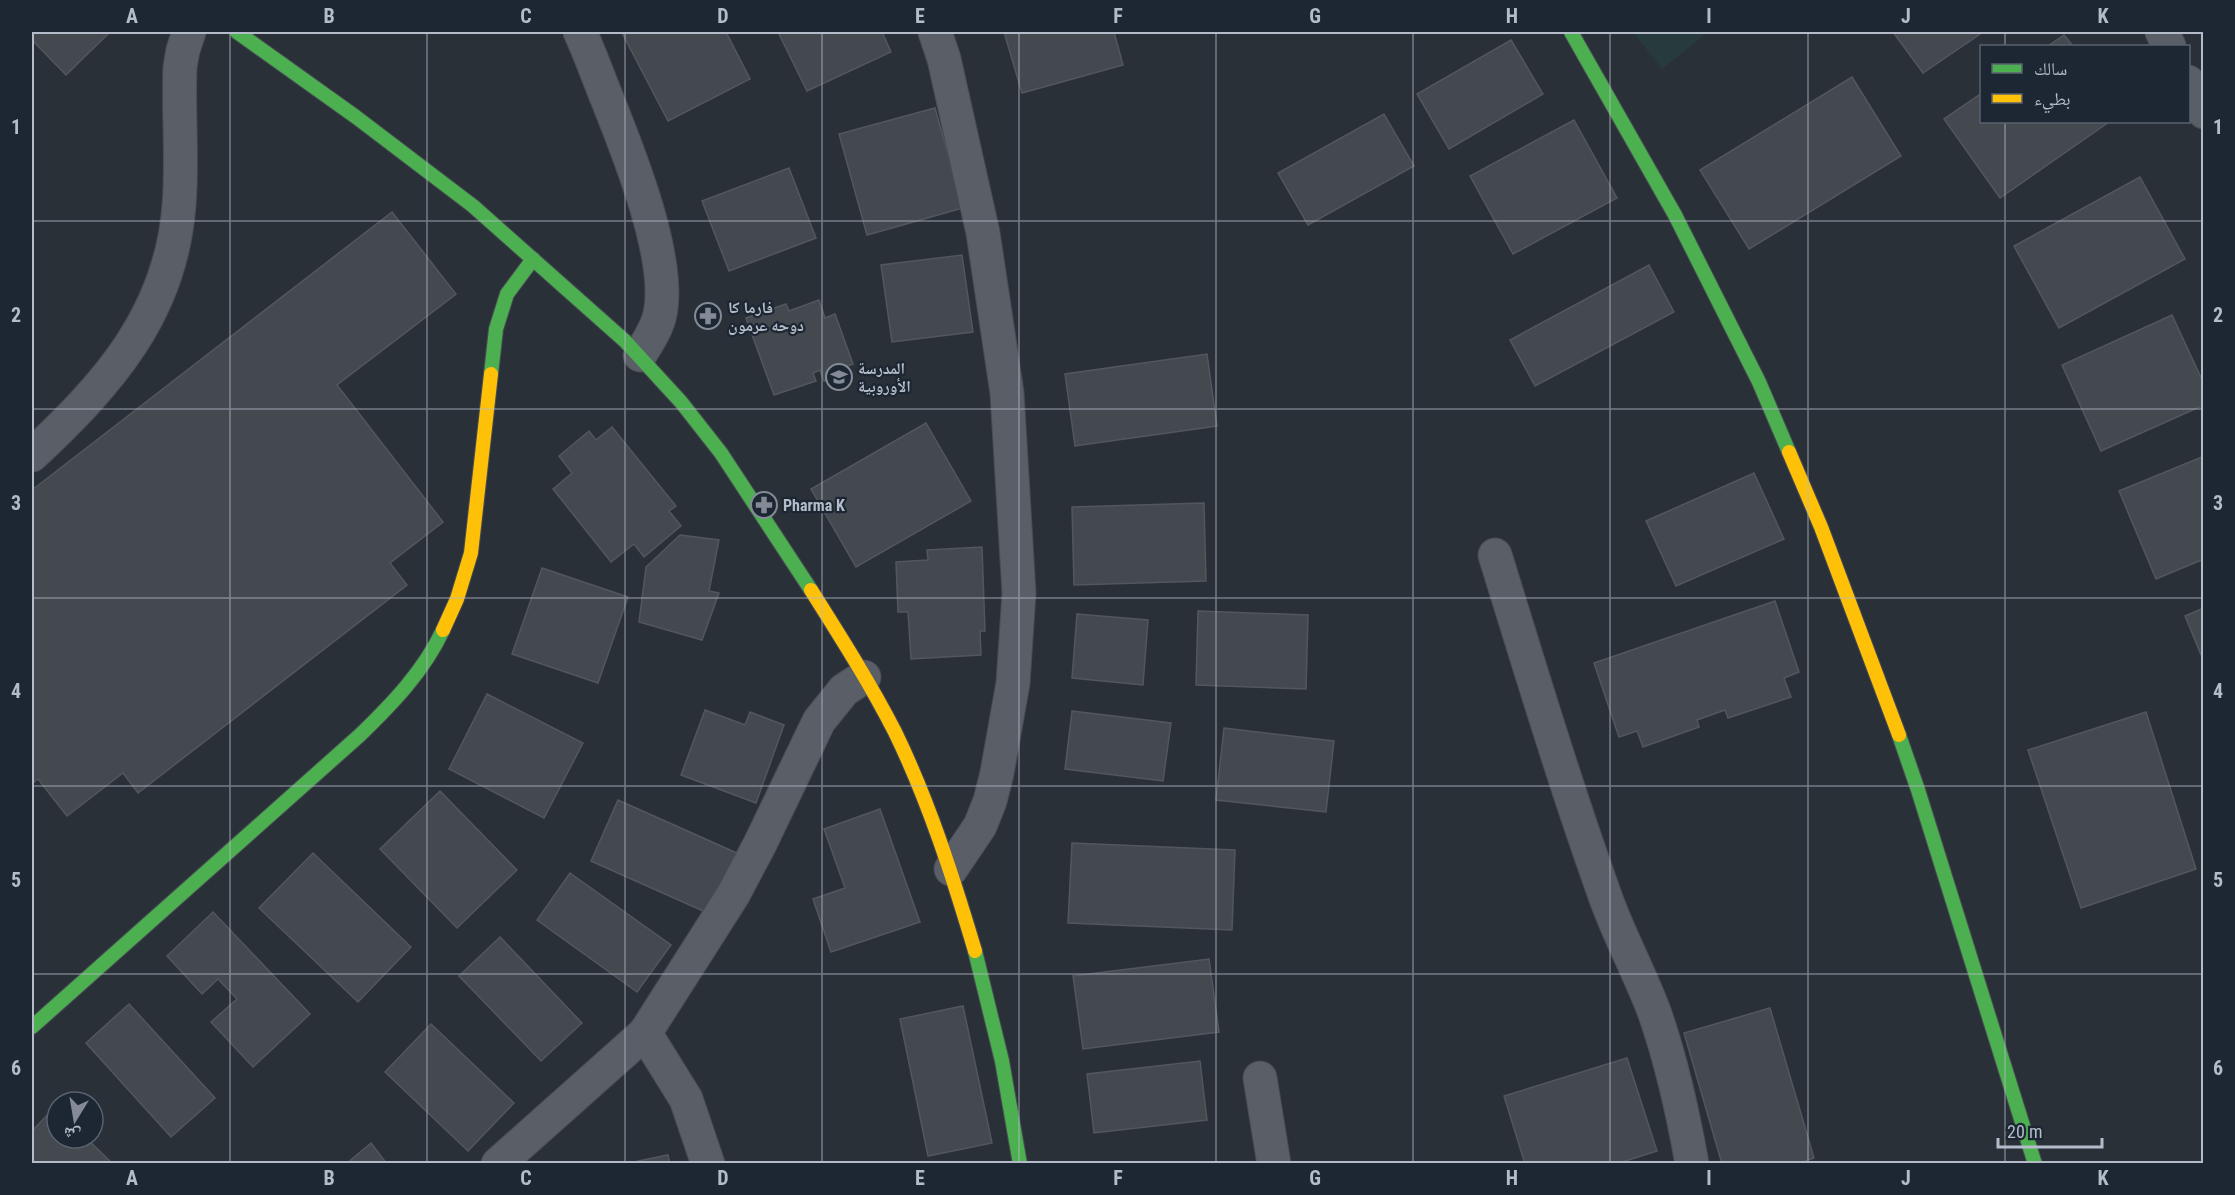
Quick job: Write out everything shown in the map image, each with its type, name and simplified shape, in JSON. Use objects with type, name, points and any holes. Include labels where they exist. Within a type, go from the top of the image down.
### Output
[{"type":"street","points":[[32,454],[105,381],[144,325],[158,296],[176,235],[179,203],[180,67],[189,32]]},
{"type":"street","points":[[237,32],[396,147],[474,207],[640,355],[672,390],[727,460],[756,502],[864,676],[907,757],[951,869],[996,1034],[1012,1105],[1020,1164]]},
{"type":"street","points":[[580,32],[618,126],[641,191],[660,272],[662,297],[660,316],[640,355]]},
{"type":"street","points":[[935,32],[944,58],[983,233],[994,305],[1007,393],[1019,593],[1013,683],[997,773],[980,826],[951,869]]},
{"type":"street","points":[[1571,32],[1675,215],[1759,382],[1817,517],[1876,670],[1918,790],[2035,1164]]},
{"type":"street","points":[[2190,86],[2204,112]]},
{"type":"street","points":[[32,1027],[369,729],[414,678],[434,648],[452,614],[464,584],[471,553],[500,311],[512,286],[533,259]]},
{"type":"street","points":[[1495,555],[1569,793],[1609,908],[1654,1012],[1668,1052],[1692,1164]]},
{"type":"street","points":[[498,1164],[645,1033],[733,895],[819,722],[844,690],[864,676]]},
{"type":"street","points":[[645,1033],[686,1099],[708,1164]]},
{"type":"street","points":[[1260,1078],[1274,1164]]},
{"type":"green space","points":[[1633,32],[1708,32],[1662,69]]},
{"type":"building","points":[[32,32],[110,32],[66,75],[32,40]]},
{"type":"building","points":[[726,32],[750,79],[668,121],[622,33]]},
{"type":"building","points":[[778,32],[882,32],[891,52],[807,91]]},
{"type":"building","points":[[1004,32],[1114,32],[1123,65],[1022,93]]},
{"type":"building","points":[[1893,32],[1983,32],[1923,73]]},
{"type":"building","points":[[2064,35],[2072,45],[2049,45]]},
{"type":"building","points":[[1511,40],[1543,94],[1449,149],[1417,94]]},
{"type":"building","points":[[1852,77],[1901,156],[1749,249],[1700,170]]},
{"type":"building","points":[[1980,94],[1980,123],[2108,123],[2000,198],[1944,119]]},
{"type":"building","points":[[935,108],[963,208],[867,235],[839,134]]},
{"type":"building","points":[[1384,114],[1414,166],[1308,225],[1278,173]]},
{"type":"building","points":[[1574,120],[1617,198],[1513,254],[1470,176]]},
{"type":"building","points":[[789,168],[816,238],[729,271],[702,201]]},
{"type":"building","points":[[2140,177],[2185,259],[2059,328],[2014,246]]},
{"type":"building","points":[[392,212],[456,294],[337,385],[443,522],[390,563],[407,585],[138,793],[123,773],[67,816],[38,779],[32,784],[32,490]]},
{"type":"building","points":[[962,255],[973,332],[892,342],[881,265]]},
{"type":"building","points":[[1649,265],[1674,312],[1535,386],[1510,340]]},
{"type":"building","points":[[819,300],[825,318],[835,314],[853,364],[839,369],[841,375],[824,381],[820,370],[813,373],[816,381],[774,395],[746,318],[786,304],[789,311]]},
{"type":"building","points":[[2172,315],[2204,384],[2204,405],[2101,451],[2062,365]]},
{"type":"building","points":[[1207,354],[1217,426],[1075,446],[1065,374]]},
{"type":"building","points":[[926,423],[971,501],[856,567],[811,489]]},
{"type":"building","points":[[612,427],[676,506],[669,511],[681,526],[644,557],[634,544],[611,562],[553,489],[572,473],[559,456],[589,431],[596,440]]},
{"type":"building","points":[[2204,456],[2204,559],[2156,579],[2119,491]]},
{"type":"building","points":[[1754,473],[1784,539],[1676,586],[1646,521]]},
{"type":"building","points":[[1204,503],[1206,581],[1074,585],[1072,507]]},
{"type":"building","points":[[680,535],[719,540],[709,591],[719,593],[702,640],[639,622],[646,567]]},
{"type":"building","points":[[982,547],[985,631],[980,631],[981,655],[911,659],[908,612],[898,612],[896,562],[928,560],[927,550]]},
{"type":"building","points":[[542,568],[628,597],[598,683],[512,654]]},
{"type":"building","points":[[1775,601],[1799,672],[1784,678],[1791,697],[1728,718],[1725,710],[1697,720],[1699,727],[1643,747],[1637,731],[1619,737],[1594,663]]},
{"type":"building","points":[[2204,608],[2204,662],[2185,616]]},
{"type":"building","points":[[1198,611],[1308,615],[1306,689],[1196,685]]},
{"type":"building","points":[[1077,614],[1148,620],[1143,685],[1072,678]]},
{"type":"building","points":[[487,694],[583,743],[544,818],[449,769]]},
{"type":"building","points":[[705,710],[745,725],[750,712],[784,725],[756,803],[681,775]]},
{"type":"building","points":[[1072,711],[1171,723],[1163,781],[1065,769]]},
{"type":"building","points":[[2146,712],[2196,869],[2081,908],[2028,750]]},
{"type":"building","points":[[1224,728],[1334,741],[1326,812],[1216,800]]},
{"type":"building","points":[[440,791],[517,870],[457,928],[380,849]]},
{"type":"building","points":[[618,800],[739,854],[712,915],[591,861]]},
{"type":"building","points":[[880,809],[920,922],[831,952],[813,899],[845,888],[824,829]]},
{"type":"building","points":[[1072,843],[1235,850],[1232,930],[1068,923]]},
{"type":"building","points":[[313,853],[411,947],[358,1002],[259,908]]},
{"type":"building","points":[[570,873],[671,945],[637,992],[537,920]]},
{"type":"building","points":[[213,912],[310,1014],[253,1067],[211,1022],[237,999],[218,979],[202,994],[167,956]]},
{"type":"building","points":[[500,937],[582,1023],[541,1061],[459,976]]},
{"type":"building","points":[[1209,959],[1219,1032],[1083,1049],[1073,976]]},
{"type":"building","points":[[129,1004],[215,1098],[171,1137],[86,1043]]},
{"type":"building","points":[[963,1006],[992,1143],[928,1156],[900,1019]]},
{"type":"building","points":[[1770,1008],[1814,1158],[1795,1164],[1722,1164],[1684,1033]]},
{"type":"building","points":[[431,1024],[514,1103],[468,1151],[385,1072]]},
{"type":"building","points":[[1627,1058],[1657,1151],[1616,1164],[1525,1164],[1504,1096]]},
{"type":"building","points":[[1200,1061],[1207,1120],[1094,1133],[1087,1074]]},
{"type":"building","points":[[45,1117],[45,1150],[98,1150],[113,1164],[32,1164],[32,1131]]},
{"type":"building","points":[[371,1143],[387,1164],[346,1164]]},
{"type":"building","points":[[668,1155],[670,1164],[624,1164]]},
{"type":"traffic: fast","points":[[237,32],[356,117],[473,206],[625,341],[681,402],[721,453],[811,590]]},
{"type":"traffic: fast","points":[[1571,32],[1675,215],[1759,382],[1789,452]]},
{"type":"traffic: fast","points":[[491,374],[496,329],[507,294],[533,259]]},
{"type":"traffic: fast","points":[[32,1027],[360,735],[417,673],[443,630]]},
{"type":"traffic: fast","points":[[1899,735],[2035,1164]]},
{"type":"traffic: fast","points":[[975,951],[1002,1061],[1020,1164]]},
{"type":"traffic: slow","points":[[443,630],[457,599],[471,553],[491,374]]},
{"type":"traffic: slow","points":[[1789,452],[1821,527],[1899,735]]},
{"type":"traffic: slow","points":[[811,590],[875,696],[907,758],[939,840],[975,951]]},
{"type":"place","name":"فارما كا دوحه عرمون","points":[[708,316]]},
{"type":"place","name":"المدرسة الأوروبية","points":[[839,377]]},
{"type":"place","name":"Pharma K","points":[[764,505]]}]
